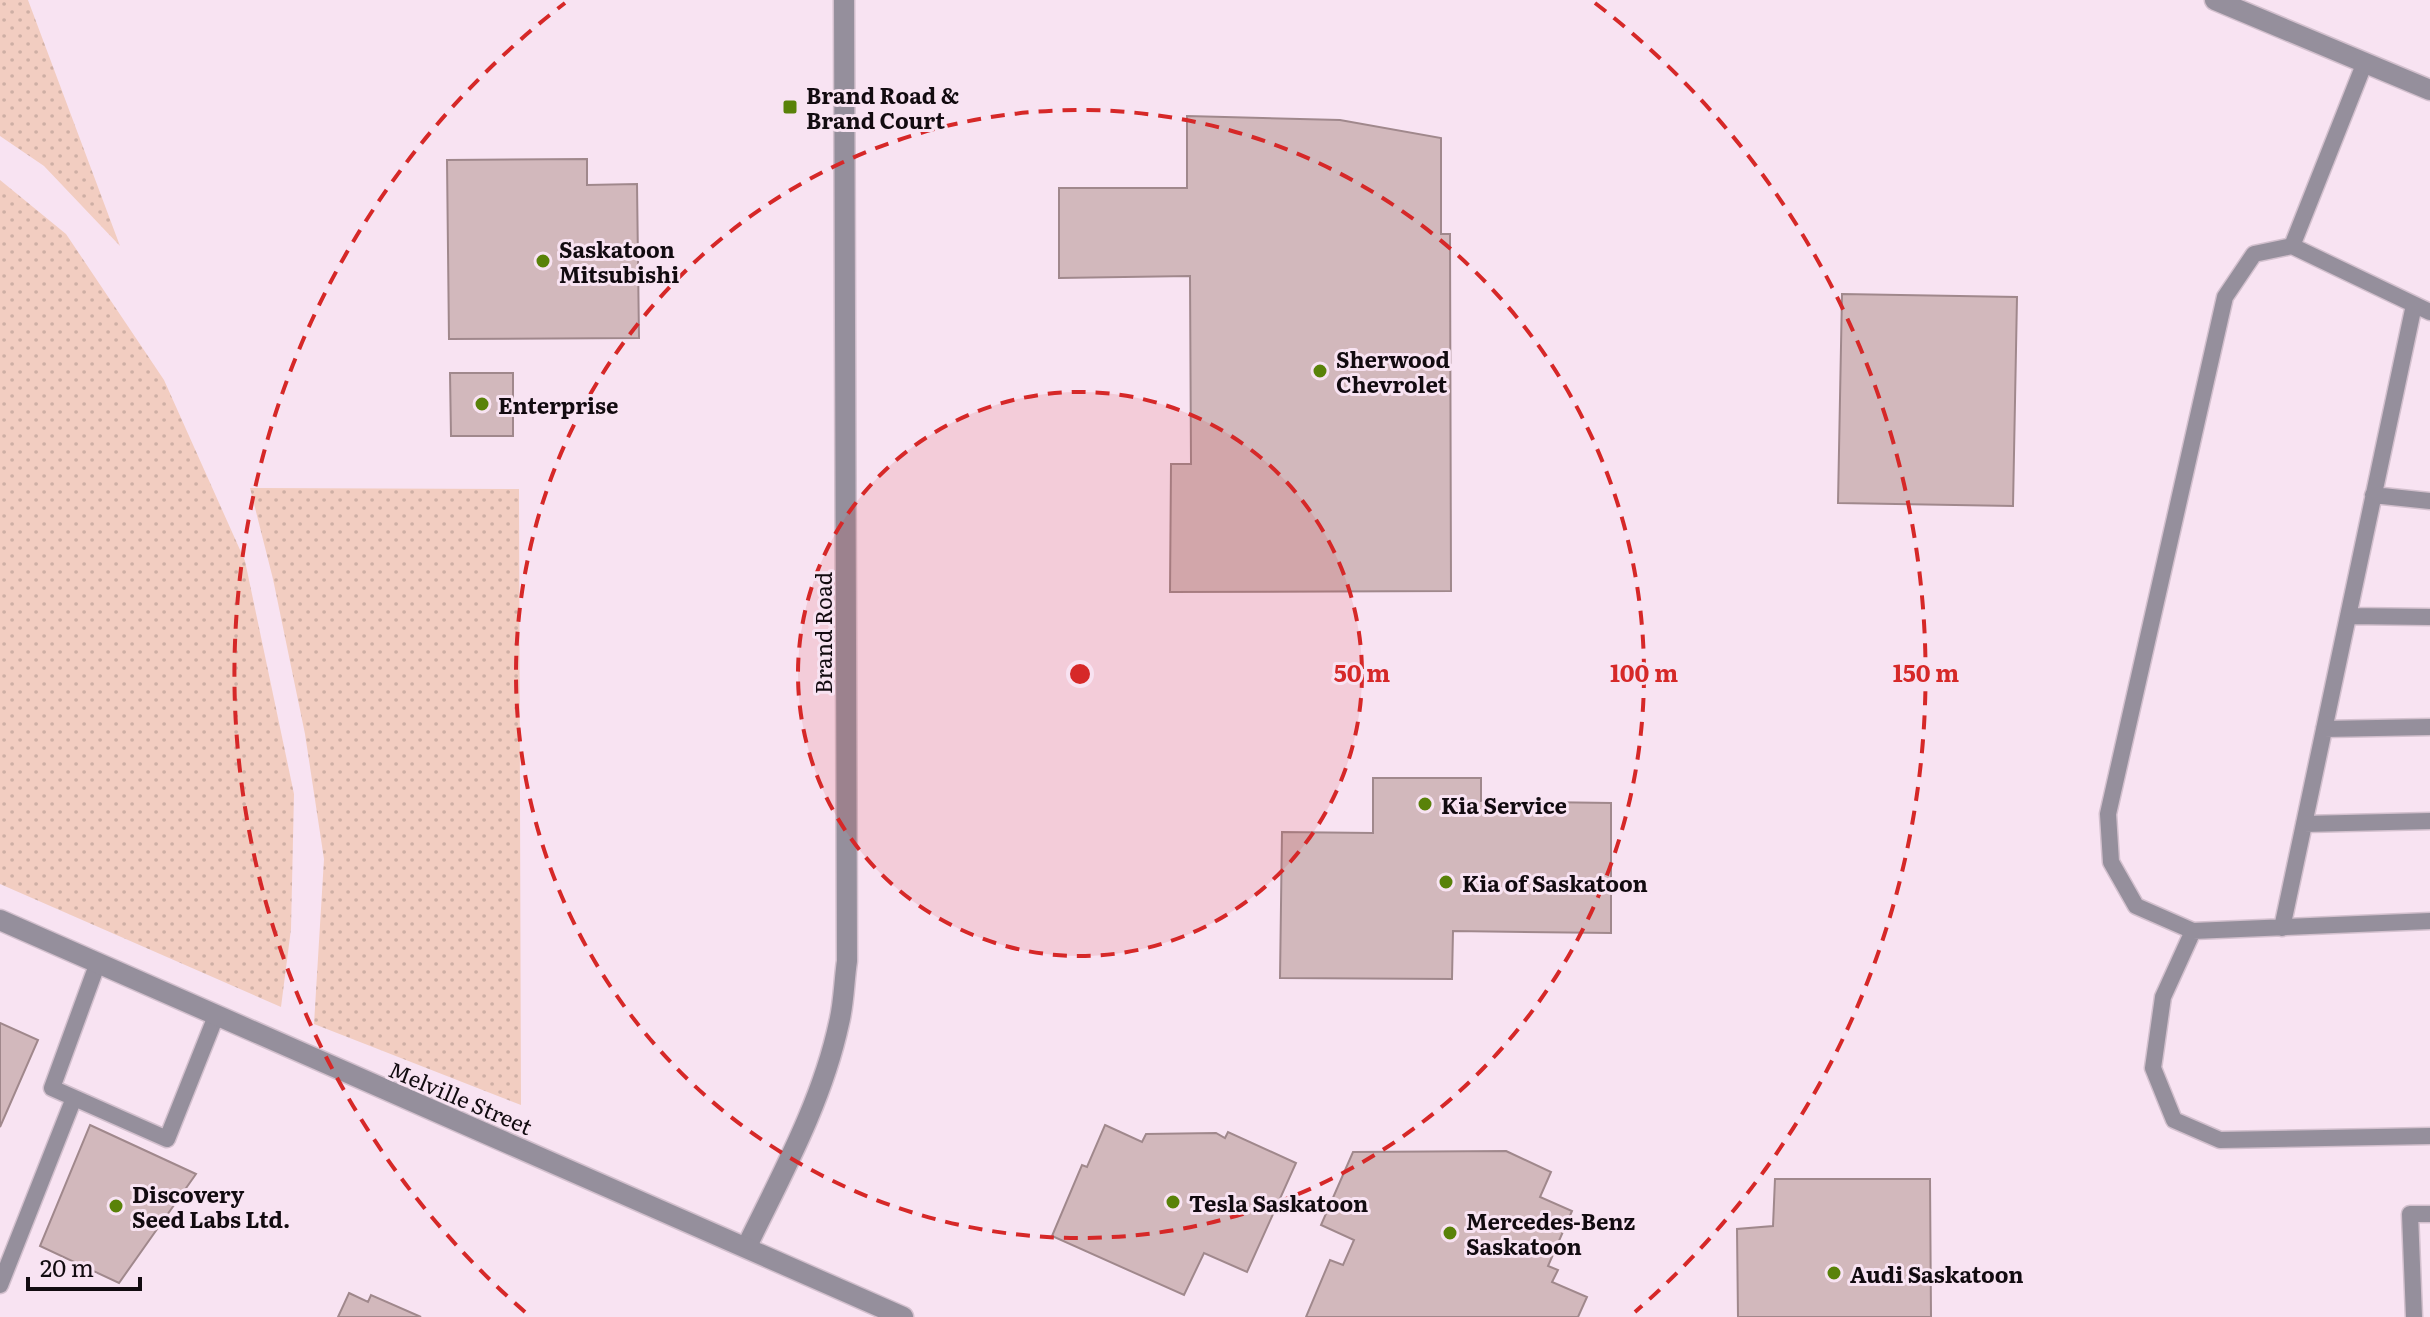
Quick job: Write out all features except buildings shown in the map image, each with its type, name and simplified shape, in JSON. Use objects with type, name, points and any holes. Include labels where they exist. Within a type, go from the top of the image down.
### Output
[{"type":"street","name":"Brand Road","points":[[747,1246],[809,1119],[840,1021],[847,961],[844,0]]},
{"type":"street","points":[[2215,0],[2430,90]]},
{"type":"street","name":"Melville Street","points":[[0,920],[903,1317]]},
{"type":"lane","points":[[2292,246],[2365,62]]},
{"type":"lane","points":[[2430,312],[2292,246],[2254,254],[2225,297],[2108,814],[2111,862],[2136,906],[2193,931],[2430,921]]},
{"type":"lane","points":[[2282,928],[2414,305]]},
{"type":"lane","points":[[2373,495],[2430,501]]},
{"type":"lane","points":[[2348,616],[2430,617]]},
{"type":"lane","points":[[2324,729],[2430,727]]},
{"type":"lane","points":[[2304,824],[2430,821]]},
{"type":"lane","points":[[2193,931],[2163,997],[2153,1068],[2174,1120],[2220,1140],[2430,1136]]},
{"type":"lane","points":[[97,965],[52,1088],[167,1139],[216,1016]]},
{"type":"lane","points":[[0,1285],[74,1098]]},
{"type":"lane","points":[[2414,1317],[2410,1214],[2430,1214]]},
{"type":"shaded area","points":[[0,0],[28,0],[120,246],[44,166],[0,136]]},
{"type":"shaded area","points":[[0,180],[66,234],[164,380],[245,561],[294,794],[291,929],[281,1007],[0,884]]},
{"type":"shaded area","points":[[250,488],[519,489],[521,1105],[314,1024],[324,859],[305,734],[273,579]]},
{"type":"place","name":"Brand Road & Brand Court","points":[[790,107]]},
{"type":"place","name":"Saskatoon Mitsubishi","points":[[543,261]]},
{"type":"place","name":"Sherwood Chevrolet","points":[[1320,371]]},
{"type":"place","name":"Enterprise","points":[[482,404]]},
{"type":"place","name":"Kia Service","points":[[1425,804]]},
{"type":"place","name":"Kia of Saskatoon","points":[[1446,882]]},
{"type":"place","name":"Tesla Saskatoon","points":[[1173,1202]]},
{"type":"place","name":"Discovery Seed Labs Ltd.","points":[[116,1206]]},
{"type":"place","name":"Mercedes-Benz Saskatoon","points":[[1450,1233]]},
{"type":"place","name":"Audi Saskatoon","points":[[1834,1273]]}]
